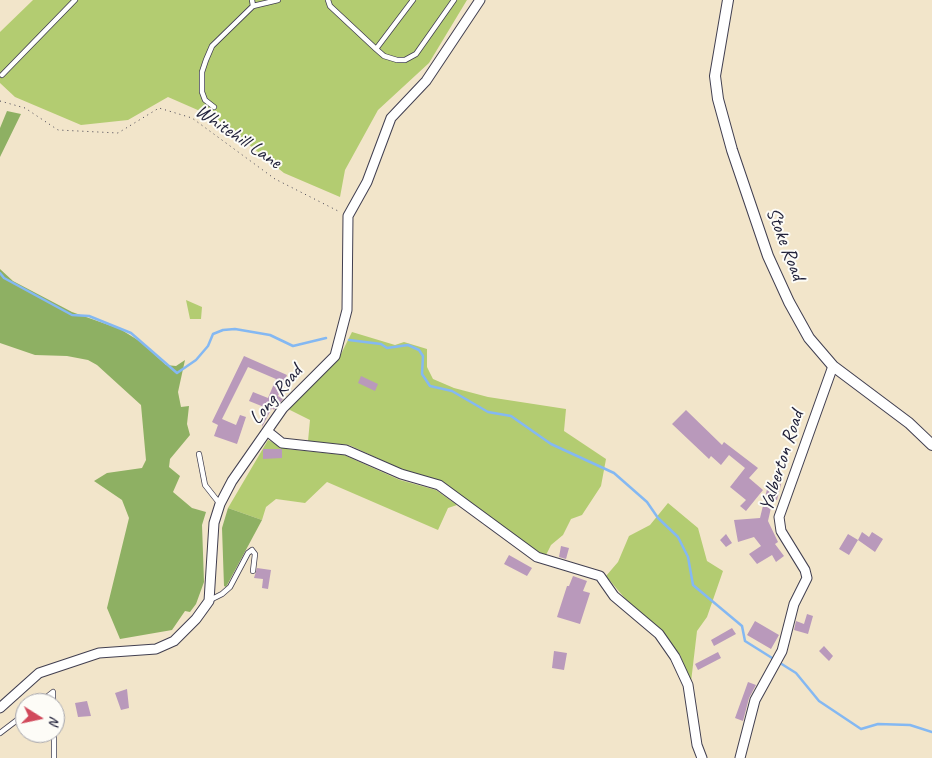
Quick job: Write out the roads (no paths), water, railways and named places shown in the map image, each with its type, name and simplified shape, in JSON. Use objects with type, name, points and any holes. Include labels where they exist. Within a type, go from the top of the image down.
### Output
[{"type":"street","name":"Long Road","points":[[209,601],[214,523],[220,504],[283,408],[335,356],[347,310],[348,216],[366,182],[391,118],[426,81],[480,0]]},
{"type":"street","name":"Stoke Road","points":[[728,0],[715,76],[718,99],[732,150],[768,256],[789,302],[809,338],[833,366],[909,423],[932,445]]},
{"type":"street","name":"Yalberton Road","points":[[740,758],[755,700],[770,669],[782,651],[794,604],[807,578],[805,570],[781,531],[779,517],[833,366]]},
{"type":"street","points":[[267,431],[282,443],[346,450],[401,474],[439,485],[537,557],[600,576],[614,596],[659,634],[675,657],[688,685],[696,745],[702,758]]},
{"type":"street","points":[[0,708],[39,673],[99,653],[156,649],[174,641],[196,619],[209,601]]},
{"type":"lane","points":[[2,75],[75,0]]},
{"type":"lane","points":[[252,0],[253,6]]},
{"type":"lane","points":[[214,107],[206,100],[202,92],[202,78],[206,60],[212,46],[253,6],[278,0]]},
{"type":"lane","points":[[328,0],[330,6],[376,49],[384,56],[396,60],[405,60],[416,54],[454,0]]},
{"type":"lane","points":[[376,49],[413,0]]},
{"type":"lane","points":[[199,454],[205,486],[220,504]]},
{"type":"lane","points":[[209,601],[230,587],[248,553],[252,550],[254,554],[253,571]]},
{"type":"lane","points":[[0,733],[15,722]]},
{"type":"lane","points":[[54,743],[54,758]]},
{"type":"waterway","points":[[0,273],[4,278],[72,315],[89,316],[131,333],[177,373],[196,360],[208,346],[213,334],[223,330],[235,329],[270,335],[293,346],[326,338]]},
{"type":"waterway","points":[[349,340],[381,344],[387,348],[408,345],[419,350],[423,356],[422,374],[430,386],[452,391],[488,412],[511,416],[551,444],[614,473],[647,502],[658,518],[678,537],[688,557],[693,585],[742,626],[745,641],[796,673],[819,701],[861,729],[878,724],[910,725],[932,732]]}]
